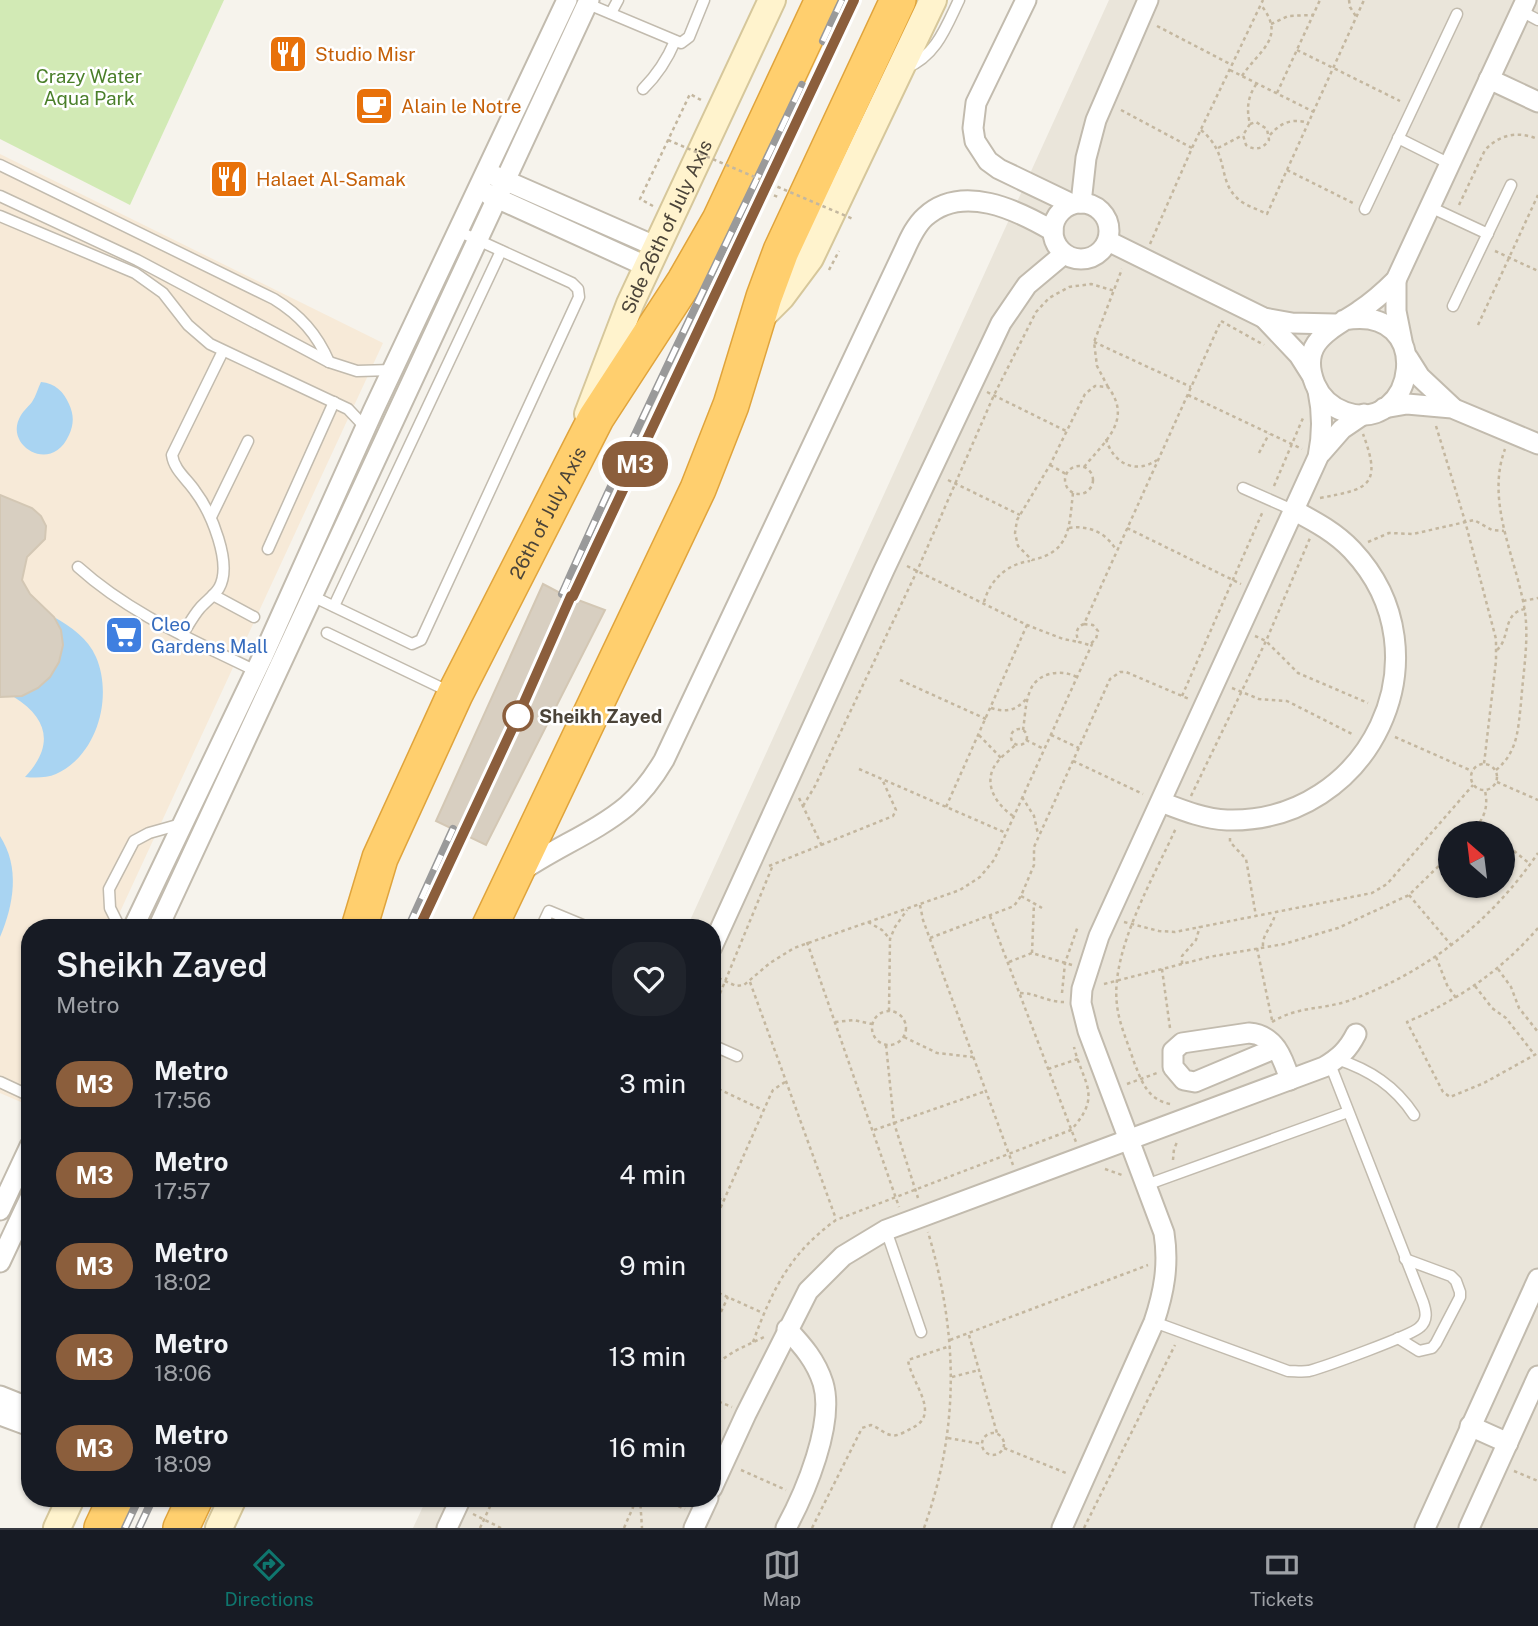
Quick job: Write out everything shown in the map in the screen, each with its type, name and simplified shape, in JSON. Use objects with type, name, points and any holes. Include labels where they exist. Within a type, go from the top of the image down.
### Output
[{"type":"highway","name":"26th of July Axis","points":[[359,919],[391,831],[455,694],[573,459],[709,240],[823,0]]},
{"type":"highway","points":[[493,919],[702,480],[731,405],[781,251],[898,0]]},
{"type":"highway","points":[[102,1528],[112,1507]]},
{"type":"highway","points":[[181,1528],[191,1507]]},
{"type":"main road","points":[[757,320],[786,291],[810,258],[933,0]]},
{"type":"main road","name":"Side 26th of July Axis","points":[[573,459],[614,342],[768,5]]},
{"type":"main road","points":[[57,1528],[67,1507]]},
{"type":"main road","points":[[219,1528],[229,1507]]},
{"type":"street","points":[[137,919],[568,0]]},
{"type":"street","points":[[1026,0],[976,103],[973,128],[975,141],[988,161],[1076,204],[1088,204],[1102,212],[1109,226],[1108,241],[1103,249],[1089,258],[1072,258],[1064,254],[1056,243],[1053,231],[1058,215],[1076,204],[1090,138],[1144,9]]},
{"type":"street","points":[[162,919],[502,189],[586,1]]},
{"type":"street","points":[[1062,1528],[1154,1322],[1163,1295],[1168,1257],[1164,1233],[1075,998],[1108,917],[1318,457],[1322,413],[1311,360],[1315,346],[1324,334],[1372,302],[1396,280],[1489,79],[1528,10]]},
{"type":"street","points":[[1489,79],[1538,102]]},
{"type":"street","points":[[482,181],[653,257]]},
{"type":"street","points":[[514,877],[560,845],[612,817],[641,792],[659,768],[905,249],[923,218],[947,204],[977,201],[1030,217],[1053,231]]},
{"type":"street","points":[[1108,241],[1264,318],[1292,323],[1339,322],[1357,317],[1383,323],[1394,331],[1428,385],[1452,408]]},
{"type":"street","points":[[721,927],[930,471],[1001,323],[1017,297],[1064,254]]},
{"type":"street","points":[[1384,408],[1404,387],[1408,373],[1396,311],[1396,280]]},
{"type":"street","points":[[1264,318],[1299,355],[1326,402],[1350,414],[1361,416]]},
{"type":"street","points":[[1318,457],[1342,429],[1361,416],[1384,408],[1430,405],[1452,408],[1530,437]]},
{"type":"street","points":[[1161,802],[1184,811],[1226,820],[1261,818],[1293,809],[1314,798],[1350,771],[1375,737],[1387,711],[1395,677],[1395,642],[1388,609],[1373,577],[1352,550],[1297,506]]},
{"type":"street","points":[[258,664],[280,667]]},
{"type":"street","points":[[1276,1048],[1195,1082],[1184,1080],[1173,1059],[1182,1043],[1266,1028],[1285,1063],[1290,1080]]},
{"type":"street","points":[[721,1468],[808,1291],[824,1272],[864,1241],[924,1216],[1290,1080],[1334,1061],[1348,1048],[1356,1034]]},
{"type":"street","points":[[0,1210],[21,1165]]},
{"type":"street","points":[[0,1262],[21,1217]]},
{"type":"street","points":[[1425,1528],[1538,1279]]},
{"type":"street","points":[[786,1528],[802,1497],[822,1433],[826,1410],[824,1386],[815,1364],[788,1329]]},
{"type":"street","points":[[1469,1528],[1538,1376]]},
{"type":"street","points":[[0,1396],[21,1404]]},
{"type":"street","points":[[0,1415],[21,1423]]},
{"type":"street","points":[[1470,1426],[1508,1443]]},
{"type":"street","points":[[447,1528],[457,1507]]},
{"type":"lane","points":[[611,13],[618,0]]},
{"type":"lane","points":[[586,1],[681,43],[689,37],[704,0]]},
{"type":"lane","points":[[899,70],[917,64],[932,52],[960,0]]},
{"type":"lane","points":[[1365,209],[1457,14]]},
{"type":"lane","points":[[643,89],[668,59],[675,41]]},
{"type":"lane","points":[[1398,138],[1450,163]]},
{"type":"lane","points":[[0,165],[274,299],[307,326],[329,362]]},
{"type":"lane","points":[[1453,306],[1511,185]]},
{"type":"lane","points":[[0,196],[137,260],[329,362],[356,371],[393,370]]},
{"type":"lane","points":[[1430,207],[1488,234]]},
{"type":"lane","points":[[0,216],[135,273],[163,293],[188,325],[210,344],[334,402],[354,413],[366,428]]},
{"type":"lane","points":[[312,596],[412,644],[421,640],[579,297],[578,289],[572,283],[458,230]]},
{"type":"lane","points":[[334,606],[501,251]]},
{"type":"lane","points":[[182,635],[194,615],[222,582],[223,567],[211,517],[197,493],[175,466],[172,455],[223,351]]},
{"type":"lane","points":[[268,549],[334,402]]},
{"type":"lane","points":[[211,517],[248,441]]},
{"type":"lane","points":[[1243,488],[1297,506]]},
{"type":"lane","points":[[78,567],[95,583],[133,610],[182,635],[258,664]]},
{"type":"lane","points":[[213,595],[254,617]]},
{"type":"lane","points":[[327,632],[455,694]]},
{"type":"lane","points":[[116,919],[110,908],[109,889],[134,841],[149,833],[181,824]]},
{"type":"lane","points":[[545,919],[549,911],[568,919]]},
{"type":"lane","points":[[721,1049],[737,1056]]},
{"type":"lane","points":[[1154,1322],[1288,1371],[1298,1372],[1315,1369],[1419,1328],[1425,1319],[1423,1302],[1348,1112],[1334,1061],[1355,1065],[1381,1079],[1399,1095],[1414,1115]]},
{"type":"lane","points":[[0,1082],[21,1092]]},
{"type":"lane","points":[[1146,1185],[1348,1112]]},
{"type":"lane","points":[[896,1227],[921,1332]]},
{"type":"lane","points":[[1398,1338],[1419,1351],[1432,1348],[1440,1338],[1460,1297],[1456,1281],[1451,1276],[1405,1259]]},
{"type":"path","points":[[1084,467],[1117,423],[1119,414],[1118,404],[1097,366],[1094,342],[1115,291],[1192,148],[1264,0]]},
{"type":"path","points":[[1277,93],[1320,0]]},
{"type":"path","points":[[1349,0],[1356,18]]},
{"type":"path","points":[[1201,130],[1218,148],[1227,184],[1238,200],[1267,214],[1364,0]]},
{"type":"path","points":[[1242,76],[1268,44],[1272,24],[1261,5]]},
{"type":"path","points":[[1144,9],[1232,65]]},
{"type":"path","points":[[1272,24],[1288,16],[1313,15]]},
{"type":"path","points":[[1297,50],[1413,107]]},
{"type":"path","points":[[1230,70],[1314,112]]},
{"type":"path","points":[[1250,124],[1249,99],[1257,83]]},
{"type":"path","points":[[640,199],[690,94]]},
{"type":"path","points":[[1104,102],[1192,148]]},
{"type":"path","points":[[1242,135],[1246,145],[1256,149],[1266,145],[1270,135],[1283,123],[1292,120],[1309,123]]},
{"type":"path","points":[[1218,148],[1242,135],[1250,124]]},
{"type":"path","points":[[1250,124],[1263,124],[1270,135]]},
{"type":"path","points":[[1453,218],[1485,150],[1491,144],[1513,134],[1529,135],[1538,139]]},
{"type":"path","points":[[668,140],[853,219]]},
{"type":"path","points":[[1287,170],[1365,209]]},
{"type":"path","points":[[1478,325],[1538,195]]},
{"type":"path","points":[[1482,245],[1538,271]]},
{"type":"path","points":[[803,806],[815,786],[917,570],[994,395],[1036,312],[1049,298],[1069,287],[1099,285],[1115,291]]},
{"type":"path","points":[[1079,642],[1077,629],[1084,624],[1231,303]]},
{"type":"path","points":[[1094,342],[1191,387]]},
{"type":"path","points":[[972,384],[1066,431]]},
{"type":"path","points":[[1032,560],[1022,551],[1016,540],[1015,527],[1020,514],[1050,465],[1089,389],[1101,385],[1108,387]]},
{"type":"path","points":[[1188,395],[1318,457]]},
{"type":"path","points":[[1430,405],[1494,628],[1497,650],[1484,764]]},
{"type":"path","points":[[1297,506],[1354,492],[1365,484],[1372,472],[1372,458],[1361,416]]},
{"type":"path","points":[[1259,453],[1269,433]]},
{"type":"path","points":[[1496,770],[1484,764],[1475,767],[1471,778],[1473,785],[1485,791],[1492,788],[1497,782],[1496,770],[1510,756],[1517,738],[1527,641],[1525,609],[1499,499],[1499,476],[1503,454],[1530,437]]},
{"type":"path","points":[[1106,439],[1109,449],[1122,463],[1142,467],[1159,459]]},
{"type":"path","points":[[1050,465],[1066,474]]},
{"type":"path","points":[[1076,466],[1084,467],[1092,474],[1092,486],[1084,494],[1073,493],[1065,485],[1066,474],[1076,466]]},
{"type":"path","points":[[930,471],[1020,514]]},
{"type":"path","points":[[984,602],[991,584],[1005,570],[1054,553],[1062,545],[1069,528],[1073,493]]},
{"type":"path","points":[[1381,534],[1413,534],[1474,520],[1492,530],[1506,531]]},
{"type":"path","points":[[1177,1104],[1156,1100],[1141,1079],[1119,1017],[1116,981],[1121,952],[1184,811],[1266,641],[1317,523]]},
{"type":"path","points":[[1069,528],[1085,527],[1101,533],[1117,551]]},
{"type":"path","points":[[1128,528],[1258,592]]},
{"type":"path","points":[[890,558],[1027,625],[1063,639],[1084,644],[1093,642]]},
{"type":"path","points":[[1523,601],[1538,598]]},
{"type":"path","points":[[1497,650],[1506,640],[1512,614],[1525,609]]},
{"type":"path","points":[[721,979],[736,986],[750,982],[770,963],[807,942],[960,890],[980,877],[994,860],[1096,639],[1097,631],[1093,625],[1084,624]]},
{"type":"path","points":[[946,807],[1027,625]]},
{"type":"path","points":[[1241,629],[1266,641],[1298,673],[1387,711]]},
{"type":"path","points":[[1023,730],[1018,729],[1012,734],[1012,742],[1022,745],[1026,740],[1023,730],[1028,697],[1034,684],[1046,674],[1062,672],[1077,677]]},
{"type":"path","points":[[930,938],[1014,906],[1021,896],[1034,865],[1034,847],[1110,679],[1120,672],[1126,672],[1205,706]]},
{"type":"path","points":[[900,680],[986,719]]},
{"type":"path","points":[[1217,681],[1259,699],[1287,701],[1375,737],[1472,771]]},
{"type":"path","points":[[990,708],[1010,711],[1028,697]]},
{"type":"path","points":[[1051,734],[1079,748]]},
{"type":"path","points":[[978,735],[1001,758]]},
{"type":"path","points":[[1026,740],[1044,749]]},
{"type":"path","points":[[1013,816],[1000,806],[991,791],[990,777],[1001,758],[1016,744]]},
{"type":"path","points":[[1073,761],[1161,802]]},
{"type":"path","points":[[859,769],[1006,833]]},
{"type":"path","points":[[789,777],[822,846]]},
{"type":"path","points":[[749,866],[773,865],[896,814],[882,779]]},
{"type":"path","points":[[1497,782],[1538,800]]},
{"type":"path","points":[[1108,917],[1159,931],[1175,932],[1364,897],[1380,889],[1436,830],[1473,785]]},
{"type":"path","points":[[1481,821],[1487,808],[1485,791]]},
{"type":"path","points":[[1022,797],[1034,816],[1038,838]]},
{"type":"path","points":[[1226,820],[1230,842],[1246,859],[1248,865],[1256,915]]},
{"type":"path","points":[[1516,852],[1530,863]]},
{"type":"path","points":[[1257,948],[1266,1028],[1299,1010],[1343,1003],[1367,994],[1436,957],[1489,913],[1538,853]]},
{"type":"path","points":[[721,991],[773,865]]},
{"type":"path","points":[[1020,993],[1028,993],[1052,1002],[1075,998],[1116,981],[1209,957],[1284,944],[1338,928],[1409,895],[1438,867]]},
{"type":"path","points":[[1409,895],[1451,946]]},
{"type":"path","points":[[1021,896],[1042,908]]},
{"type":"path","points":[[920,903],[923,920],[1020,1181]]},
{"type":"path","points":[[1032,953],[1034,903]]},
{"type":"path","points":[[889,1012],[890,939],[909,907]]},
{"type":"path","points":[[1263,947],[1264,937],[1275,914]]},
{"type":"path","points":[[990,915],[1082,1158]]},
{"type":"path","points":[[866,922],[874,924],[890,939]]},
{"type":"path","points":[[1075,998],[1065,963],[1078,926]]},
{"type":"path","points":[[1182,964],[1182,956],[1196,940],[1200,926]]},
{"type":"path","points":[[1475,986],[1492,1008],[1506,1018],[1537,1054],[1454,1097],[1446,1095],[1407,1022],[1475,986],[1497,969],[1538,929]]},
{"type":"path","points":[[807,942],[896,1197],[896,1227]]},
{"type":"path","points":[[1009,962],[1032,953],[1087,969]]},
{"type":"path","points":[[1436,957],[1447,985],[1456,998]]},
{"type":"path","points":[[1088,1097],[1141,1079],[1173,1059],[1162,969]]},
{"type":"path","points":[[1497,969],[1511,987],[1519,1008],[1538,1032]]},
{"type":"path","points":[[750,982],[836,1220]]},
{"type":"path","points":[[889,1012],[901,1017],[905,1030],[903,1037],[896,1043],[886,1045],[874,1038],[872,1024],[878,1015],[889,1012]]},
{"type":"path","points":[[835,1022],[854,1020],[872,1024]]},
{"type":"path","points":[[903,1037],[937,1053],[973,1057]]},
{"type":"path","points":[[753,1342],[763,1313],[792,1260],[820,1231],[836,1220],[1071,1130],[1083,1113],[1090,1090],[1071,1037]]},
{"type":"path","points":[[886,1045],[894,1123],[924,1216],[940,1278],[950,1340],[952,1377],[948,1438],[925,1528]]},
{"type":"path","points":[[1048,1069],[1096,1053]]},
{"type":"path","points":[[721,1208],[774,1090],[786,1081]]},
{"type":"path","points":[[721,1090],[764,1111]]},
{"type":"path","points":[[872,1130],[986,1091]]},
{"type":"path","points":[[1101,1168],[1124,1176]]},
{"type":"path","points":[[950,1340],[1168,1257]]},
{"type":"path","points":[[721,1294],[763,1313]]},
{"type":"path","points":[[721,1312],[728,1297]]},
{"type":"path","points":[[721,1361],[753,1342],[788,1329]]},
{"type":"path","points":[[1084,1528],[1181,1332]]},
{"type":"path","points":[[948,1438],[982,1444],[988,1454],[995,1455],[1004,1448],[1005,1442],[997,1433],[969,1333]]},
{"type":"path","points":[[812,1528],[862,1428],[872,1425],[888,1434],[896,1435],[919,1425],[925,1419],[926,1409],[908,1360],[950,1346]]},
{"type":"path","points":[[952,1377],[979,1370]]},
{"type":"path","points":[[982,1444],[985,1436],[997,1433]]},
{"type":"path","points":[[1004,1448],[1083,1480]]},
{"type":"path","points":[[724,1462],[802,1497]]},
{"type":"path","points":[[1498,1464],[1538,1481]]},
{"type":"path","points":[[465,1507],[501,1528]]},
{"type":"path","points":[[480,1528],[490,1507]]},
{"type":"path","points":[[624,1528],[634,1507]]},
{"type":"path","points":[[640,1507],[642,1528]]},
{"type":"path","points":[[683,1507],[701,1514]]},
{"type":"shaded area","points":[[1109,0],[1538,0],[1538,1528],[413,1528],[423,1507],[721,1507],[721,919],[691,919]]},
{"type":"shaded area","name":"Cleo Gardens Mall","points":[[0,154],[383,343],[117,919],[21,919],[21,1102],[0,1093]]},
{"type":"green space","name":"Crazy Water Aqua Park","points":[[0,0],[224,0],[130,205],[0,139]]},
{"type":"water","points":[[41,382],[51,384],[62,392],[71,408],[73,420],[69,435],[61,447],[52,453],[42,454],[25,447],[19,439],[17,429],[20,416],[33,400]]},
{"type":"water","points":[[54,617],[78,634],[93,650],[101,672],[102,706],[92,739],[70,765],[49,776],[25,777],[40,755],[44,734],[35,714],[14,697],[29,693],[50,677]]},
{"type":"water","points":[[0,836],[10,860],[13,886],[9,912],[0,937]]},
{"type":"building","points":[[0,495],[32,508],[41,516],[46,526],[45,539],[27,557],[22,580],[30,594],[54,617],[61,630],[63,645],[59,662],[50,677],[38,688],[22,696],[0,697]]},
{"type":"building","name":"Sheikh Zayed","points":[[543,584],[605,610],[486,845],[436,821]]},
{"type":"railway","points":[[823,41],[842,0]]},
{"type":"railway","points":[[571,596],[854,0]]},
{"type":"railway","points":[[562,594],[802,85]]},
{"type":"railway","points":[[412,919],[453,829]]},
{"type":"railway","points":[[443,875],[463,833]]},
{"type":"railway","points":[[125,1528],[135,1507]]},
{"type":"railway","points":[[139,1528],[149,1507]]},
{"type":"metro line","name":"M3","points":[[423,919],[571,596],[854,0]]},
{"type":"place","name":"Studio Misr","points":[[288,54]]},
{"type":"place","name":"Alain le Notre","points":[[374,106]]},
{"type":"place","name":"Halaet Al-Samak","points":[[229,179]]},
{"type":"place","name":"Cleo Gardens Mall","points":[[124,635]]},
{"type":"place","name":"Sheikh Zayed","points":[[518,716]]}]
